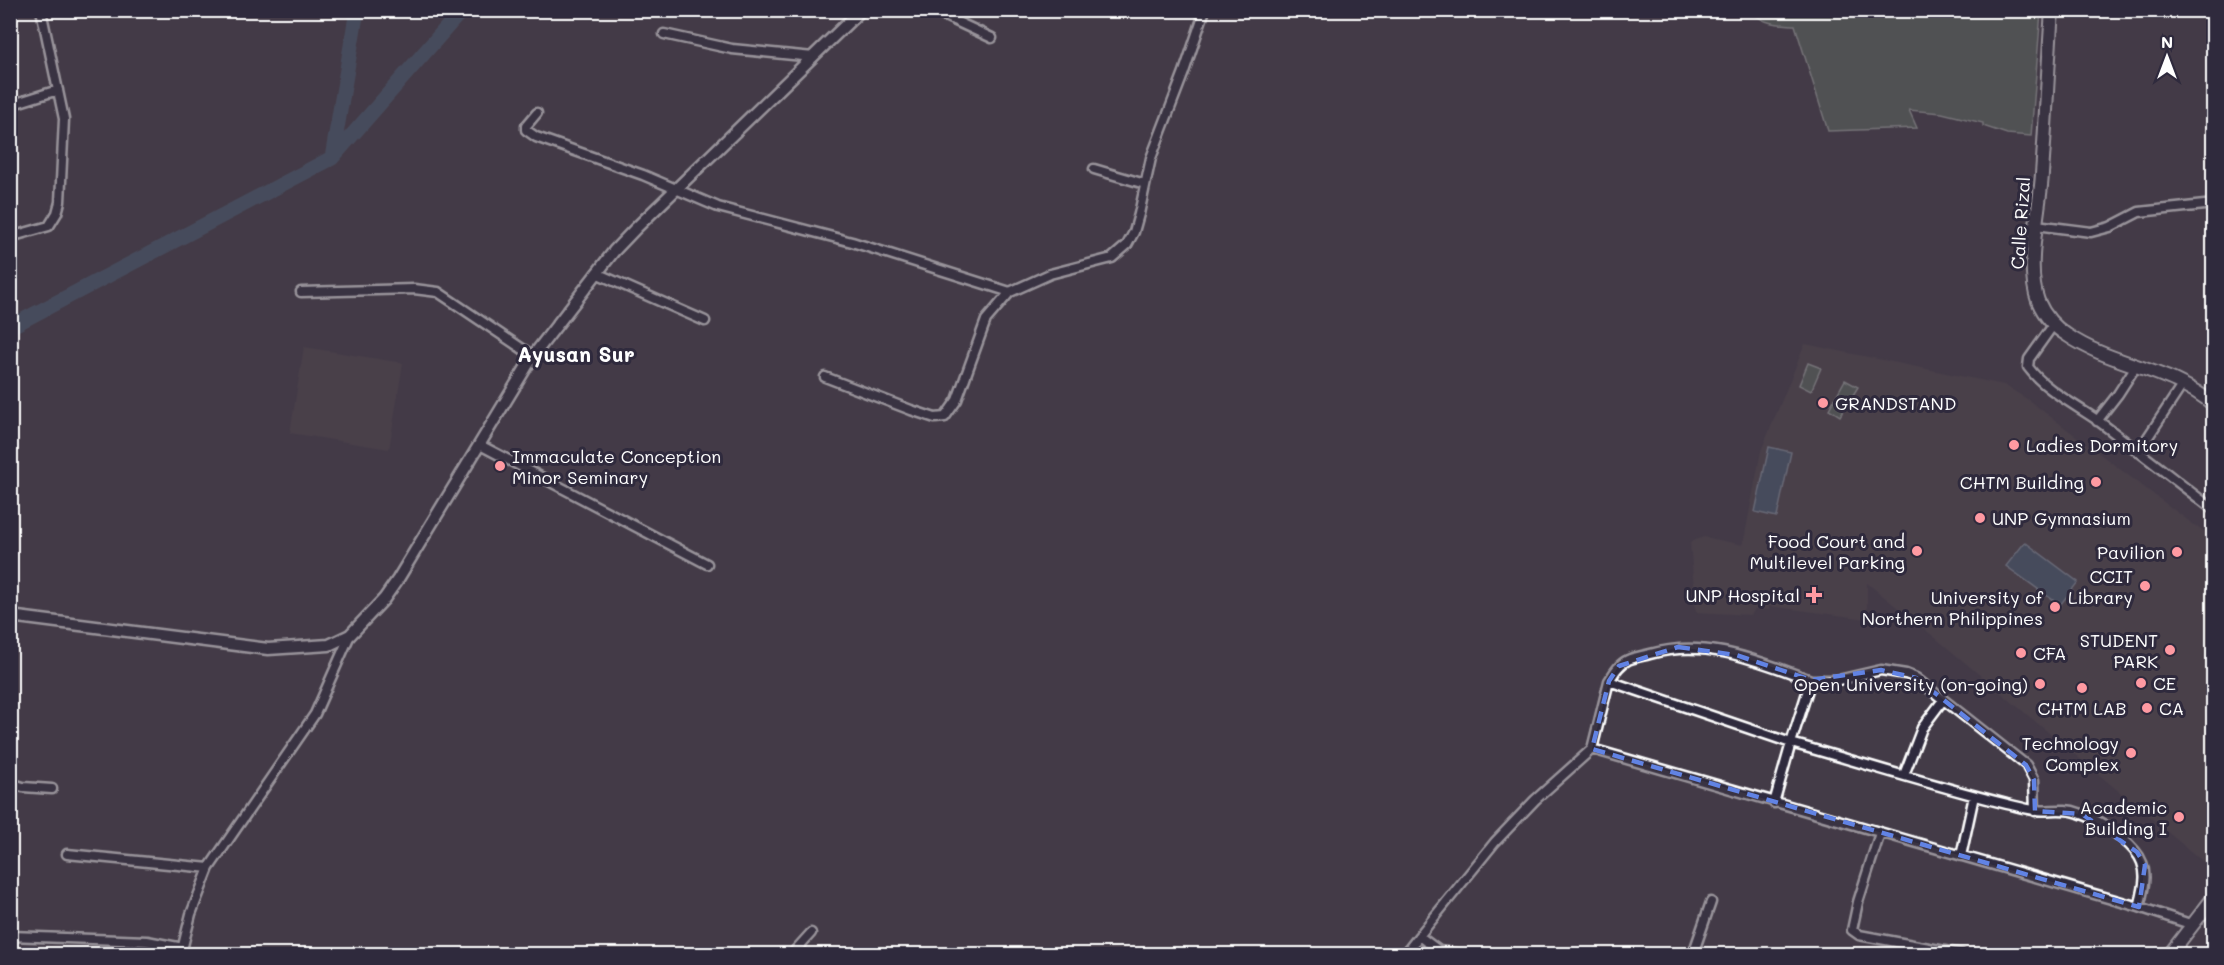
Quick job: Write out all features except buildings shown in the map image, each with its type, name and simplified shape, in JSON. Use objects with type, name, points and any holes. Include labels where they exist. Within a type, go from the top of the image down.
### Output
[{"type":"main road","name":"Calle Rizal","points":[[2052,10],[2042,177],[2033,274],[2038,300],[2047,319],[2067,335],[2107,356],[2184,384],[2214,405]]},
{"type":"main road","points":[[2170,954],[2214,897]]},
{"type":"street","points":[[10,237],[49,226],[57,213],[60,201],[64,119],[42,10]]},
{"type":"street","points":[[10,936],[147,941],[164,943],[182,951],[191,914],[209,868],[315,714],[351,635],[384,599],[533,356],[624,240],[861,10]]},
{"type":"street","points":[[932,10],[992,38]]},
{"type":"street","points":[[825,377],[935,418],[945,417],[957,400],[986,321],[1010,292],[1050,274],[1103,261],[1122,251],[1134,232],[1151,158],[1205,10]]},
{"type":"street","points":[[664,34],[732,50],[813,57]]},
{"type":"street","points":[[10,105],[58,90]]},
{"type":"street","points":[[537,113],[526,126],[526,130],[536,137],[643,175],[676,190],[750,216],[852,242],[1010,292]]},
{"type":"street","points":[[1094,169],[1145,184]]},
{"type":"street","points":[[2036,225],[2091,232],[2110,227],[2145,210],[2214,204]]},
{"type":"street","points":[[596,273],[705,321]]},
{"type":"street","points":[[301,292],[414,289],[438,292],[533,356]]},
{"type":"street","points":[[2054,324],[2029,359],[2028,367],[2047,386],[2214,510]]},
{"type":"street","points":[[2097,421],[2136,366]]},
{"type":"street","points":[[2138,452],[2184,384]]},
{"type":"street","points":[[480,445],[707,564]]},
{"type":"street","points":[[10,616],[268,649],[329,645],[351,635]]},
{"type":"street","points":[[1405,954],[1495,842],[1535,800],[1592,749],[1609,681],[1619,666],[1628,660],[1678,647],[1700,648],[1736,655],[1811,680],[1838,680],[1871,671],[1892,670],[1916,678],[2026,765],[2034,780],[2035,811]]},
{"type":"street","points":[[1774,803],[1811,680]]},
{"type":"street","points":[[1609,681],[1791,743],[1974,796],[2035,811],[2072,810],[2096,820],[2137,852],[2145,865],[2145,881],[2139,907]]},
{"type":"street","points":[[1904,775],[1922,728],[1943,700]]},
{"type":"street","points":[[1592,749],[2139,907],[2193,925]]},
{"type":"street","points":[[10,783],[23,787],[52,789]]},
{"type":"street","points":[[1961,856],[1974,796]]},
{"type":"street","points":[[1880,833],[1858,902],[1852,930],[1859,935],[1961,954]]},
{"type":"street","points":[[67,854],[209,868]]},
{"type":"street","points":[[1693,954],[1710,902]]},
{"type":"street","points":[[792,954],[811,933]]},
{"type":"street","points":[[1419,936],[1439,951],[1461,954]]},
{"type":"highlighted area","points":[[1678,647],[1736,655],[1811,680],[1881,670],[1916,678],[2026,765],[2034,780],[2035,811],[2082,814],[2137,852],[2145,865],[2139,907],[1592,749],[1609,681],[1619,666]]},
{"type":"shaded area","name":"University of Northern Philippines","points":[[1805,344],[2004,385],[2027,399],[2194,525],[2213,536],[2213,870],[1867,583],[1867,619],[1769,606],[1769,610],[1755,609],[1751,615],[1696,612],[1690,542],[1704,537],[1743,545],[1761,451]]},
{"type":"shaded area","points":[[304,347],[403,363],[389,449],[290,433]]},
{"type":"green space","points":[[1754,11],[2041,11],[2031,136],[2007,134],[1983,126],[1983,123],[1942,113],[1909,110],[1917,128],[1828,131],[1795,25],[1768,22],[1758,17],[1753,13]]},
{"type":"green space","points":[[1808,363],[1821,368],[1811,391],[1799,385]]},
{"type":"green space","points":[[1845,380],[1858,387],[1840,416],[1829,409]]},
{"type":"water","points":[[1769,447],[1791,452],[1777,517],[1755,512]]},
{"type":"water","points":[[2025,542],[2078,582],[2060,605],[2006,566]]},
{"type":"waterway","points":[[332,158],[357,10]]},
{"type":"waterway","points":[[10,327],[332,158],[462,10]]},
{"type":"place","name":"GRANDSTAND","points":[[1823,403]]},
{"type":"place","name":"Ladies Dormitory","points":[[2014,445]]},
{"type":"place","name":"Immaculate Conception Minor Seminary","points":[[500,466]]},
{"type":"place","name":"CHTM Building","points":[[2096,482]]},
{"type":"place","name":"UNP Gymnasium","points":[[1980,518]]},
{"type":"place","name":"Food Court and Multilevel Parking","points":[[1917,551]]},
{"type":"place","name":"Pavilion","points":[[2177,552]]},
{"type":"place","name":"CCIT Library","points":[[2145,586]]},
{"type":"place","name":"UNP Hospital","points":[[1814,595]]},
{"type":"place","name":"University of Northern Philippines","points":[[2055,607]]},
{"type":"place","name":"STUDENT PARK","points":[[2170,650]]},
{"type":"place","name":"CFA","points":[[2021,653]]},
{"type":"place","name":"CE","points":[[2141,683]]},
{"type":"place","name":"Open University (on-going)","points":[[2040,684]]},
{"type":"place","name":"CHTM LAB","points":[[2082,688]]},
{"type":"place","name":"CA","points":[[2147,708]]},
{"type":"place","name":"Technology Complex","points":[[2131,753]]},
{"type":"place","name":"Academic Building I","points":[[2179,817]]},
{"type":"district","name":"Ayusan Sur","points":[[576,353]]}]
